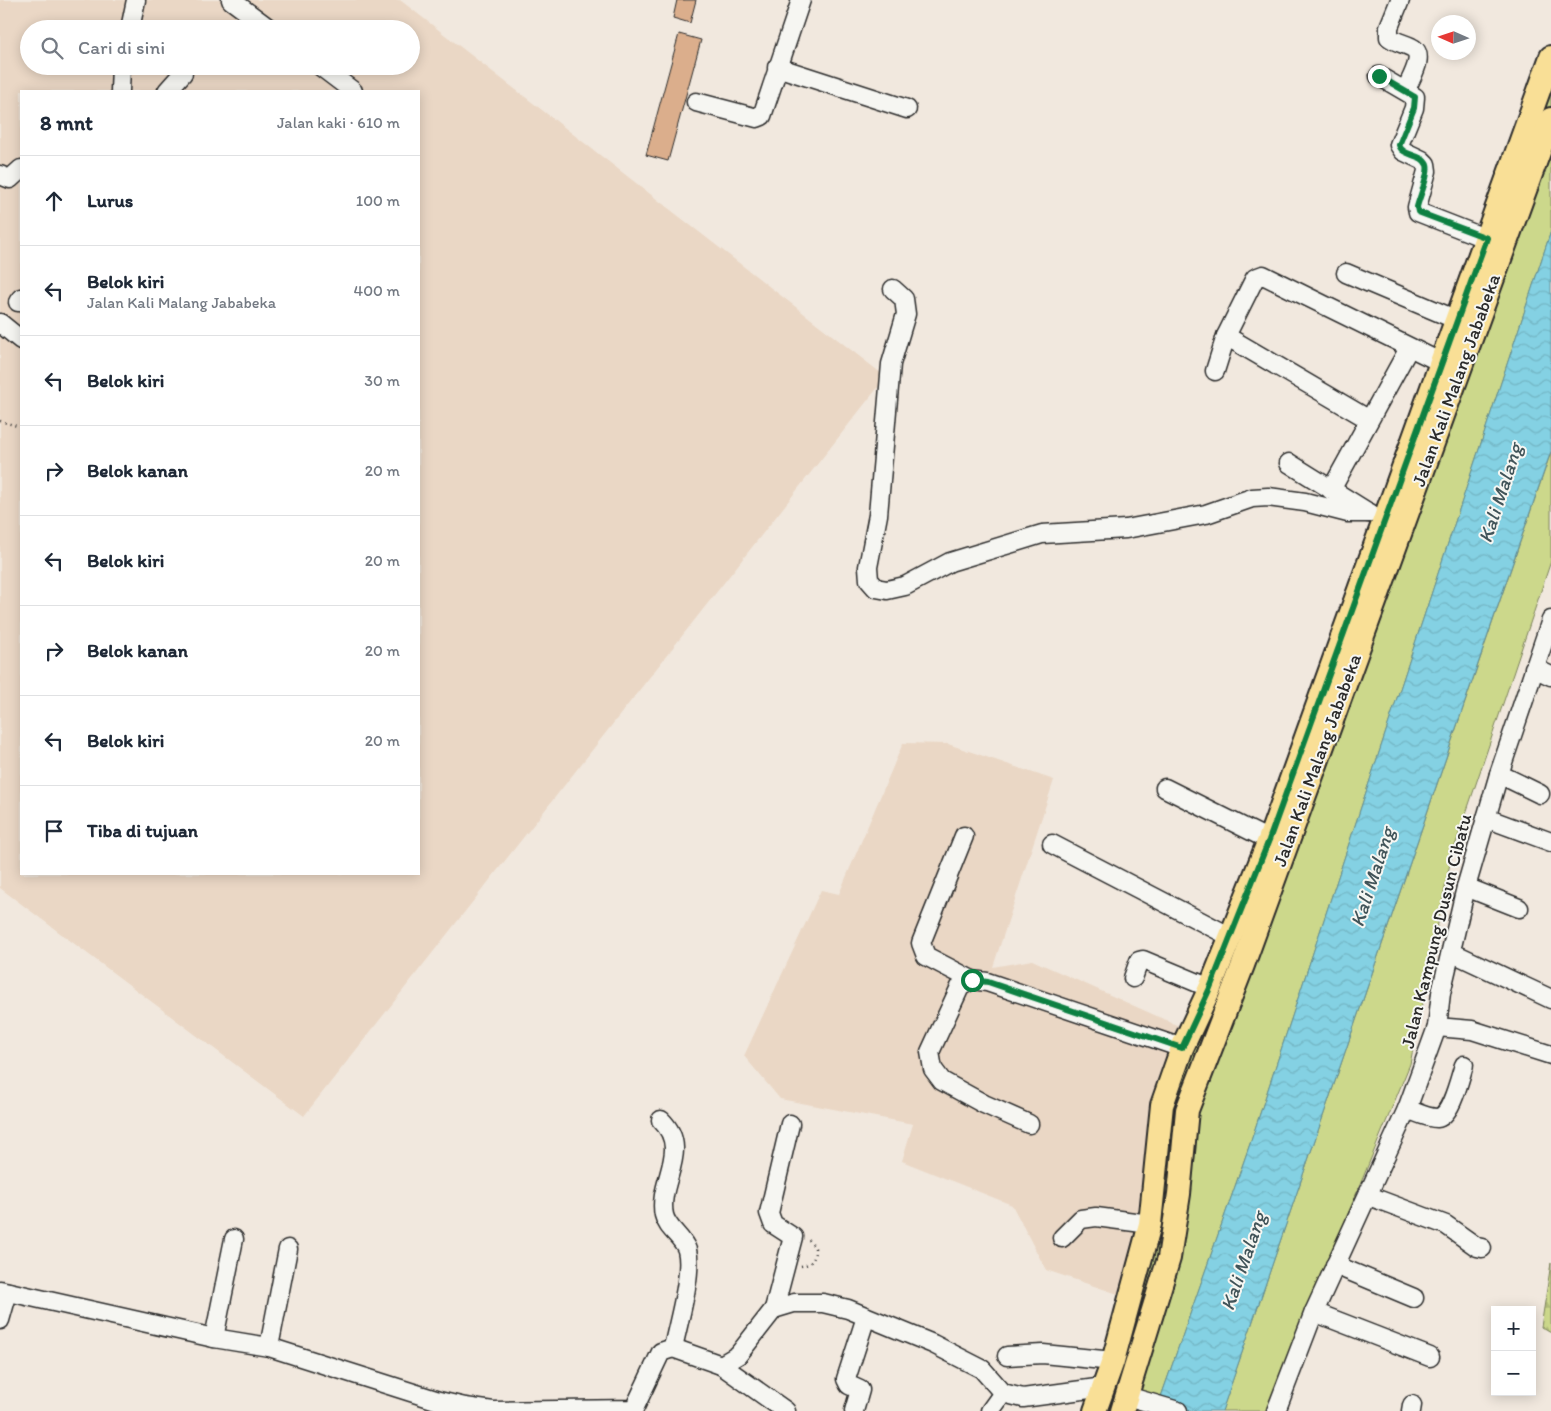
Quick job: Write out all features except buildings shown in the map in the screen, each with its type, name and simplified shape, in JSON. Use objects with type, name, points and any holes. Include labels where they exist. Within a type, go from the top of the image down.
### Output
[{"type":"main road","name":"Jalan Kali Malang Jababeka","points":[[1095,1411],[1113,1361],[1150,1224],[1162,1105],[1182,1048],[1210,988],[1269,840],[1378,517],[1442,364],[1551,57]]},
{"type":"main road","name":"Jalan Kali Malang Jababeka","points":[[1124,1403],[1169,1258],[1179,1194],[1187,1110],[1243,965],[1551,119]]},
{"type":"main road","points":[[1182,1048],[1206,1058]]},
{"type":"street","points":[[132,20],[136,0]]},
{"type":"street","points":[[231,0],[258,20]]},
{"type":"street","points":[[696,102],[760,117],[765,110],[777,67],[800,0]]},
{"type":"street","points":[[1400,0],[1389,27],[1389,37],[1414,48],[1418,54],[1418,62],[1406,90]]},
{"type":"street","points":[[777,67],[907,109]]},
{"type":"street","points":[[120,90],[121,75]]},
{"type":"street","points":[[168,90],[182,75]]},
{"type":"street","points":[[332,75],[352,90]]},
{"type":"street","points":[[1379,76],[1413,94],[1415,104],[1399,142],[1399,147],[1426,164],[1427,171],[1417,207],[1418,212],[1487,238]]},
{"type":"street","points":[[1346,273],[1457,320]]},
{"type":"street","points":[[1215,371],[1226,336],[1255,278],[1263,275],[1442,364]]},
{"type":"street","points":[[892,289],[904,299],[906,314],[891,364],[878,515],[868,567],[869,580],[876,588],[887,590],[905,586],[950,562],[1042,534],[1126,528],[1206,514],[1252,498],[1268,497],[1306,502],[1348,513],[1378,517]]},
{"type":"street","points":[[0,323],[20,339]]},
{"type":"street","points":[[1226,336],[1368,419]]},
{"type":"street","points":[[1330,490],[1408,348]]},
{"type":"street","points":[[1289,463],[1330,490],[1378,517]]},
{"type":"street","name":"Jalan Kampung Dusun Cibatu","points":[[1276,1411],[1314,1312],[1369,1196],[1407,1109],[1437,1027],[1441,993],[1466,886],[1499,774],[1551,620]]},
{"type":"street","points":[[1534,668],[1551,676]]},
{"type":"street","points":[[1499,774],[1540,794]]},
{"type":"street","points":[[1165,788],[1269,840]]},
{"type":"street","points":[[1486,818],[1551,842]]},
{"type":"street","points":[[964,836],[921,943],[926,956],[972,980],[988,982],[1182,1048]]},
{"type":"street","points":[[1052,844],[1231,937]]},
{"type":"street","points":[[1466,886],[1518,908]]},
{"type":"street","points":[[1451,952],[1551,999]]},
{"type":"street","points":[[1133,978],[1139,961],[1143,960],[1210,988]]},
{"type":"street","points":[[972,980],[960,987],[930,1052],[933,1069],[942,1081],[984,1104],[1029,1124]]},
{"type":"street","points":[[1437,1027],[1472,1030],[1551,1055]]},
{"type":"street","points":[[1407,1109],[1432,1118],[1440,1118],[1447,1113],[1464,1065]]},
{"type":"street","points":[[661,1120],[670,1129],[674,1145],[664,1214],[668,1225],[686,1247],[689,1266],[673,1348]]},
{"type":"street","points":[[722,1364],[738,1355],[774,1309],[793,1237],[773,1224],[770,1213],[790,1124]]},
{"type":"street","points":[[1369,1196],[1446,1225],[1477,1247],[1482,1248]]},
{"type":"street","points":[[1062,1238],[1081,1219],[1096,1217],[1150,1224]]},
{"type":"street","points":[[214,1338],[234,1239]]},
{"type":"street","points":[[269,1347],[288,1249]]},
{"type":"street","points":[[1335,1265],[1414,1298]]},
{"type":"street","points":[[0,1320],[4,1291],[214,1338],[269,1347],[439,1401],[493,1411],[634,1410],[657,1357],[662,1352],[673,1348],[722,1364],[786,1411]]},
{"type":"street","points":[[774,1309],[794,1303],[823,1304],[848,1309],[933,1344],[982,1369],[1003,1393],[1023,1398],[1104,1387]]},
{"type":"street","points":[[1314,1312],[1430,1357]]},
{"type":"street","points":[[854,1411],[860,1390],[849,1385],[846,1379],[866,1317]]},
{"type":"street","points":[[1006,1356],[1043,1354],[1113,1361]]},
{"type":"street","points":[[990,1411],[1003,1393]]},
{"type":"street","points":[[1124,1403],[1160,1405],[1178,1411]]},
{"type":"path","points":[[0,422],[18,426]]},
{"type":"shaded area","points":[[0,0],[400,0],[886,377],[304,1116],[0,888]]},
{"type":"shaded area","points":[[903,743],[948,744],[1054,780],[993,967],[1032,960],[1190,1031],[1130,1298],[1046,1270],[1012,1205],[902,1161],[913,1124],[780,1099],[744,1056],[821,890],[839,894]]},
{"type":"green space","points":[[1551,56],[1551,231],[1251,1141],[1156,1411],[1095,1411],[1113,1361],[1162,1105]]},
{"type":"green space","points":[[1551,452],[1551,561],[1451,858],[1410,1064],[1278,1383],[1269,1411],[1222,1411]]},
{"type":"green space","points":[[1551,1263],[1551,1333],[1541,1327]]},
{"type":"water","name":"Kali Malang","points":[[1551,231],[1551,451],[1222,1411],[1156,1411],[1251,1141]]},
{"type":"route","points":[[972,980],[988,982],[1182,1048],[1210,988],[1269,840],[1487,238],[1418,212],[1417,207],[1427,171],[1426,164],[1400,149],[1399,145],[1414,108],[1415,97],[1413,94],[1379,76]]}]
